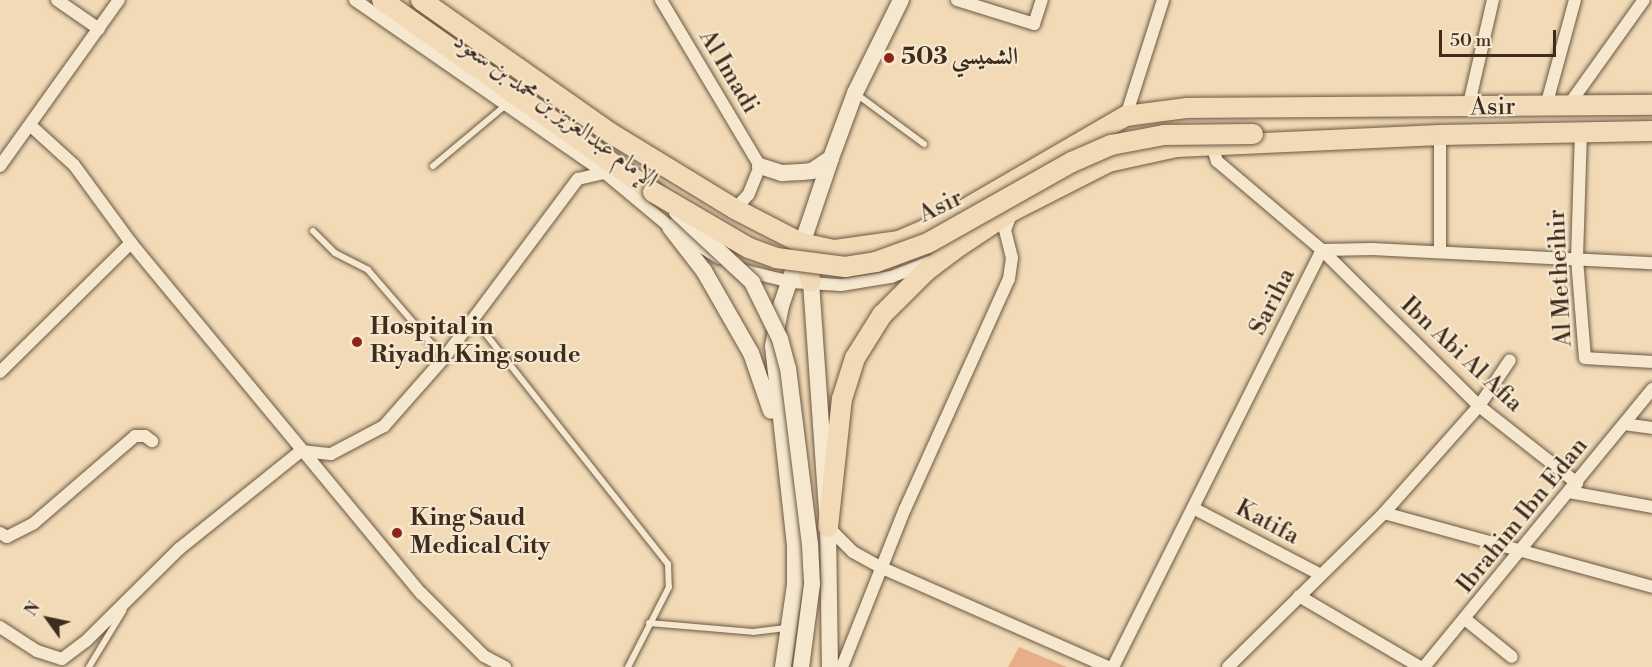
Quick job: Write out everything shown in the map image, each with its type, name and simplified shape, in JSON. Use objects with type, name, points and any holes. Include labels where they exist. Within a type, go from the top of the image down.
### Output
[{"type":"main road","name":"الإمام عبدالعزيز بن محمد بن سعود","points":[[382,0],[653,192]]},
{"type":"main road","name":"الإمام عبدالعزيز بن محمد بن سعود","points":[[422,0],[612,134],[735,209],[801,243],[836,250],[899,241],[943,222],[1126,116]]},
{"type":"main road","points":[[1126,116],[1187,108],[1468,108],[1652,105]]},
{"type":"main road","name":"Asir","points":[[653,192],[749,248],[776,258],[845,267],[876,262],[928,243],[1072,162],[1112,146],[1164,135],[1252,134],[1335,139],[1652,131]]},
{"type":"main road","points":[[828,527],[836,435],[855,358],[882,315],[919,277],[955,249],[1012,211],[1108,162],[1141,152],[1212,145],[1335,139]]},
{"type":"main road","points":[[801,243],[811,282]]},
{"type":"street","points":[[57,0],[99,29]]},
{"type":"street","points":[[0,166],[119,0]]},
{"type":"street","name":"الإمام عبدالعزيز بن محمد بن سعود","points":[[355,0],[605,173],[669,226],[725,262]]},
{"type":"street","name":"الإمام عبدالعزيز بن محمد بن سعود","points":[[438,0],[735,209]]},
{"type":"street","name":"Al Imadi","points":[[661,0],[760,166]]},
{"type":"street","points":[[783,667],[790,628],[795,544],[781,441],[773,346],[781,306],[791,282],[801,243],[855,93],[901,0]]},
{"type":"street","points":[[957,0],[1034,24],[1042,0]]},
{"type":"street","points":[[1126,116],[1163,0]]},
{"type":"street","points":[[1468,108],[1493,0]]},
{"type":"street","points":[[1546,106],[1575,0]]},
{"type":"street","points":[[1568,106],[1644,0]]},
{"type":"street","points":[[30,125],[74,165],[130,243],[300,451],[421,593],[484,656],[505,667]]},
{"type":"street","name":"Al Metheihir","points":[[1581,131],[1577,259],[1585,358],[1652,362]]},
{"type":"street","points":[[1440,135],[1440,252]]},
{"type":"street","name":"Ibn Abi Al Afia","points":[[1212,145],[1217,160],[1322,250],[1479,406],[1573,488],[1652,507]]},
{"type":"street","points":[[735,209],[755,185],[760,166],[782,172],[812,171],[831,158]]},
{"type":"street","points":[[0,627],[37,651],[62,658],[86,641],[137,587],[300,451],[331,454],[384,426],[444,358],[578,179],[605,173]]},
{"type":"street","points":[[653,192],[752,282],[780,339],[788,368],[810,544],[812,584],[801,667]]},
{"type":"street","points":[[842,667],[880,567],[1009,279],[1012,258],[1005,230],[1012,211]]},
{"type":"street","points":[[669,226],[704,271],[752,353],[781,441]]},
{"type":"street","points":[[0,372],[130,243]]},
{"type":"street","name":"Asir","points":[[725,262],[752,274],[791,282],[864,284],[917,268],[955,249]]},
{"type":"street","name":"Sariha","points":[[1113,667],[1322,250],[1440,252],[1652,263]]},
{"type":"street","points":[[811,282],[828,527],[830,667]]},
{"type":"street","points":[[1228,667],[1384,513],[1479,406],[1510,360]]},
{"type":"street","name":"Ibrahim Ibn Edan","points":[[1422,667],[1524,549],[1652,389]]},
{"type":"street","points":[[1624,424],[1652,428]]},
{"type":"street","points":[[2,538],[34,523],[135,436],[145,436],[152,441]]},
{"type":"street","name":"Katifa","points":[[1193,508],[1321,575]]},
{"type":"street","points":[[1384,513],[1524,549],[1652,587]]},
{"type":"street","points":[[828,527],[854,552],[880,567],[1108,667]]},
{"type":"street","points":[[1299,596],[1422,667]]},
{"type":"street","points":[[1465,619],[1512,657]]},
{"type":"lane","points":[[855,93],[924,144]]},
{"type":"lane","points":[[433,166],[507,105]]},
{"type":"lane","points":[[313,231],[335,253],[368,270],[444,358]]},
{"type":"lane","points":[[472,318],[668,564],[669,587],[628,667]]},
{"type":"lane","points":[[89,667],[137,587]]},
{"type":"lane","points":[[649,623],[753,632],[790,628]]},
{"type":"building","points":[[1019,647],[1067,667],[1008,667]]},
{"type":"place","name":"الشميسي 503","points":[[889,58]]},
{"type":"place","name":"Hospital in Riyadh King soude","points":[[357,342]]},
{"type":"place","name":"King Saud Medical City","points":[[397,533]]}]
